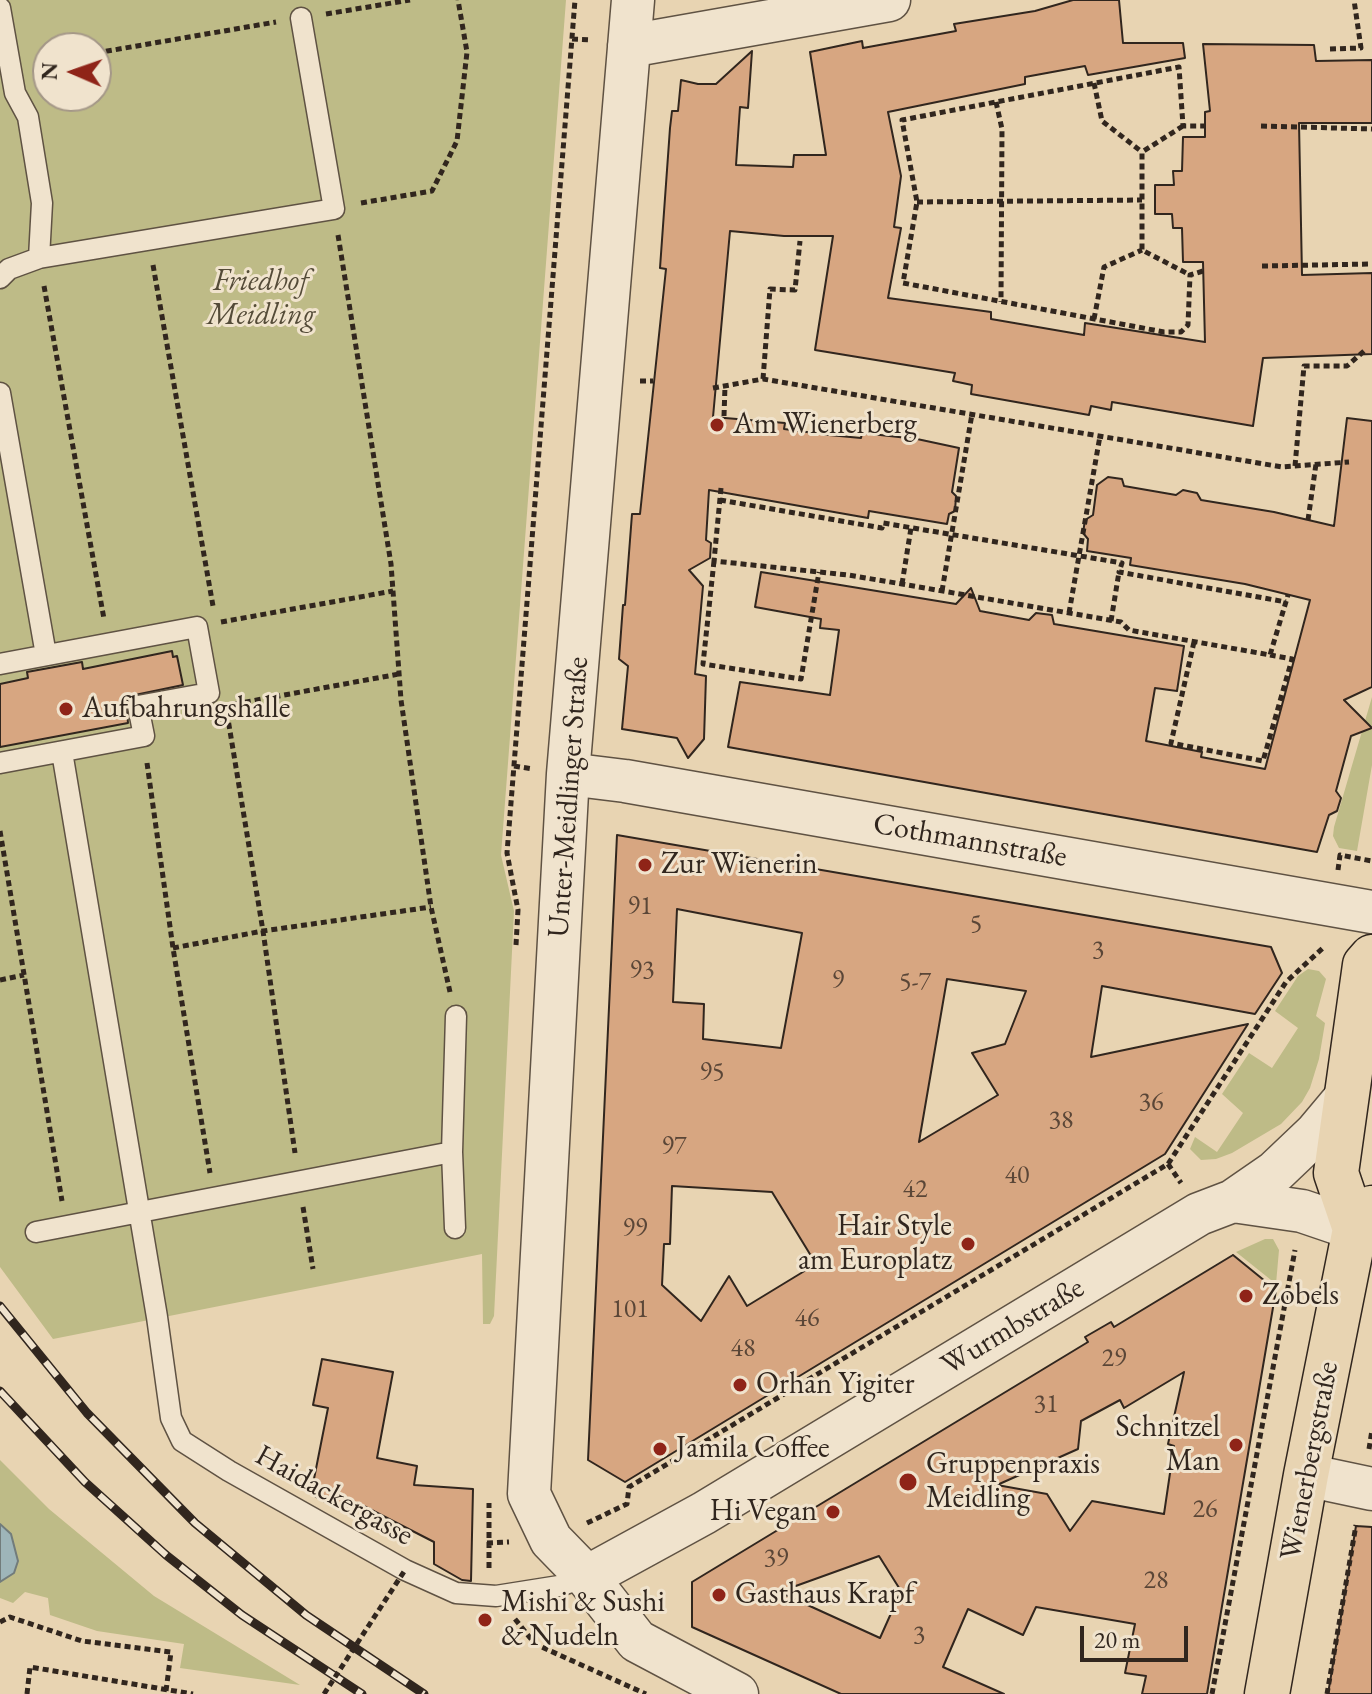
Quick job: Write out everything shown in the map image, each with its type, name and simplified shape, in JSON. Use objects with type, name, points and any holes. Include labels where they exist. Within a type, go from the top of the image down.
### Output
[{"type":"main road","points":[[1364,1218],[1336,1173],[1365,965],[1372,957]]},
{"type":"main road","name":"Wienerbergstraße","points":[[1267,1694],[1306,1475],[1364,1218]]},
{"type":"street","name":"Unter-Meidlinger Straße","points":[[633,0],[568,774],[529,1494],[551,1540],[587,1577],[637,1641],[737,1694]]},
{"type":"street","points":[[629,46],[889,0]]},
{"type":"street","name":"Cothmannstraße","points":[[568,774],[625,781],[1372,912]]},
{"type":"street","name":"Wurmbstraße","points":[[587,1577],[704,1513],[1199,1214],[1233,1201],[1275,1172],[1316,1133],[1347,1096]]},
{"type":"street","points":[[1233,1201],[1364,1218]]},
{"type":"street","points":[[1306,1475],[1367,1488]]},
{"type":"lane","points":[[0,8],[15,93],[28,117],[42,203],[39,258]]},
{"type":"lane","points":[[0,278],[9,269],[39,258],[334,209],[301,18]]},
{"type":"lane","points":[[0,393],[46,655]]},
{"type":"lane","points":[[0,664],[207,625],[209,693],[138,706],[144,736],[0,763]]},
{"type":"lane","name":"Haidackergasse","points":[[62,752],[157,1317],[171,1418],[182,1441],[229,1471],[405,1570],[456,1593],[496,1596],[559,1586],[587,1577]]},
{"type":"lane","points":[[455,1228],[452,1152],[456,1016]]},
{"type":"lane","points":[[36,1232],[452,1152]]},
{"type":"path","points":[[112,50],[410,0]]},
{"type":"path","points":[[456,1016],[431,907],[399,674],[391,564],[334,209],[432,191],[457,141],[467,52],[458,0]]},
{"type":"path","points":[[516,957],[518,910],[507,853],[575,0]]},
{"type":"path","points":[[1330,49],[1361,48],[1354,0]]},
{"type":"path","points":[[1183,126],[1179,67],[902,120],[917,202],[903,283],[1164,332],[1181,332],[1188,325],[1190,275]]},
{"type":"path","points":[[1094,83],[1102,121],[1142,152]]},
{"type":"path","points":[[996,102],[1002,129],[1001,302]]},
{"type":"path","points":[[1142,152],[1183,126],[1205,126]]},
{"type":"path","points":[[1261,126],[1372,129]]},
{"type":"path","points":[[1142,152],[1142,250]]},
{"type":"path","points":[[917,202],[1142,200]]},
{"type":"path","points":[[149,241],[207,625],[393,591]]},
{"type":"path","points":[[763,379],[770,289],[795,290],[800,241]]},
{"type":"path","points":[[1142,250],[1190,275],[1203,271]]},
{"type":"path","points":[[1094,319],[1104,267],[1142,250]]},
{"type":"path","points":[[39,258],[108,643]]},
{"type":"path","points":[[1262,266],[1372,264]]},
{"type":"path","points":[[1295,466],[1304,366],[1347,366],[1364,351]]},
{"type":"path","points":[[713,388],[763,379],[1282,467],[1349,462]]},
{"type":"path","points":[[724,416],[725,386]]},
{"type":"path","points":[[942,591],[972,414]]},
{"type":"path","points":[[1069,613],[1100,436]]},
{"type":"path","points":[[1308,520],[1316,464]]},
{"type":"path","points":[[721,488],[703,664],[801,679],[819,572]]},
{"type":"path","points":[[720,500],[882,528],[883,523],[1122,563],[1111,621]]},
{"type":"path","points":[[902,584],[911,528]]},
{"type":"path","points":[[714,561],[902,584],[1121,622],[1129,630],[1292,659],[1263,761],[1171,743],[1194,642]]},
{"type":"path","points":[[1119,572],[1286,602]]},
{"type":"path","points":[[1270,655],[1288,595]]},
{"type":"path","points":[[313,1269],[226,706],[399,674]]},
{"type":"path","points":[[144,736],[173,948],[214,1197]]},
{"type":"path","points":[[0,831],[66,1226]]},
{"type":"path","points":[[173,948],[263,931],[431,907]]},
{"type":"path","points":[[487,1543],[551,1540],[627,1504],[629,1487],[1168,1164],[1286,982],[1325,946]]},
{"type":"path","points":[[0,980],[24,975]]},
{"type":"path","points":[[1168,1164],[1183,1187]]},
{"type":"path","points":[[1212,1694],[1302,1211]]},
{"type":"path","points":[[1327,1694],[1367,1488],[1372,1430]]},
{"type":"path","points":[[489,1496],[487,1564],[496,1596],[535,1644],[647,1694]]},
{"type":"path","points":[[324,1694],[405,1570]]},
{"type":"path","points":[[0,1622],[10,1617],[82,1641],[171,1652],[166,1691]]},
{"type":"path","points":[[27,1694],[30,1667],[193,1694]]},
{"type":"green space","name":"Friedhof Meidling","points":[[0,0],[566,0],[501,855],[514,911],[494,1316],[490,1324],[483,1324],[482,1254],[53,1339],[0,1267]]},
{"type":"green space","points":[[1372,697],[1372,765],[1357,851],[1339,848],[1333,836]]},
{"type":"green space","points":[[1308,969],[1319,971],[1326,979],[1316,1016],[1325,1023],[1310,1088],[1302,1102],[1281,1124],[1232,1153],[1201,1160],[1190,1149],[1195,1137],[1217,1152],[1243,1113],[1222,1094],[1249,1053],[1272,1068],[1298,1028],[1275,1011],[1298,976]]},
{"type":"green space","points":[[1265,1239],[1273,1239],[1279,1250],[1276,1284],[1236,1252]]},
{"type":"green space","points":[[0,1460],[49,1509],[154,1596],[300,1685],[180,1668],[184,1644],[97,1631],[50,1615],[48,1598],[25,1592],[13,1603],[0,1598]]},
{"type":"water","points":[[0,1524],[11,1534],[18,1561],[14,1573],[0,1582]]},
{"type":"building","points":[[1073,0],[1119,0],[1123,43],[1183,43],[1185,58],[1088,75],[1085,66],[1025,77],[1025,84],[888,112],[901,176],[894,227],[901,228],[888,298],[991,312],[991,319],[1084,335],[1085,323],[1205,342],[1203,262],[1183,262],[1182,228],[1173,228],[1172,214],[1155,214],[1155,185],[1174,185],[1173,171],[1182,171],[1183,137],[1205,137],[1205,112],[1210,111],[1203,44],[1314,45],[1316,61],[1372,60],[1372,123],[1299,123],[1302,275],[1372,273],[1372,354],[1263,358],[1253,426],[1112,402],[1111,410],[1091,406],[1089,415],[971,394],[972,385],[953,381],[955,373],[815,350],[833,236],[730,231],[713,417],[785,423],[784,429],[829,435],[861,438],[862,433],[917,439],[959,448],[952,492],[956,496],[955,511],[949,514],[947,524],[869,511],[868,518],[709,490],[706,540],[711,543],[710,558],[689,570],[703,586],[695,674],[706,676],[704,739],[688,758],[677,738],[622,729],[628,666],[619,659],[623,605],[632,514],[640,514],[666,269],[660,268],[670,128],[672,111],[678,111],[681,80],[716,84],[752,51],[748,108],[740,107],[736,165],[793,167],[794,155],[826,155],[810,52],[862,41],[863,48],[956,31],[954,24],[1035,11]]},
{"type":"building","points":[[1347,418],[1372,421],[1372,687],[1344,700],[1372,728],[1351,736],[1336,791],[1341,798],[1337,811],[1329,815],[1317,852],[728,747],[740,682],[830,695],[839,630],[820,628],[821,619],[755,607],[761,572],[956,604],[971,588],[980,611],[1029,620],[1036,613],[1052,615],[1054,624],[1184,646],[1177,691],[1155,688],[1146,741],[1202,752],[1201,757],[1265,769],[1310,600],[1245,584],[1130,565],[1131,558],[1087,551],[1088,539],[1083,533],[1085,520],[1093,515],[1097,485],[1108,477],[1122,479],[1124,486],[1176,495],[1183,490],[1197,493],[1201,500],[1334,526]]},
{"type":"building","name":"Aufbahrungshalle","points":[[172,651],[173,657],[177,656],[183,685],[130,696],[126,703],[128,723],[0,747],[0,684],[28,678],[27,672],[82,662],[83,669]]},
{"type":"building","points":[[617,835],[1271,947],[1282,973],[1255,1014],[1102,986],[1091,1057],[1248,1024],[1165,1154],[625,1482],[588,1460]],"holes":[[[677,909],[802,933],[781,1048],[703,1039],[704,1004],[673,1002]],[[947,979],[1026,991],[1005,1044],[972,1053],[998,1095],[919,1142]],[[672,1186],[772,1192],[816,1264],[747,1306],[729,1276],[701,1321],[662,1285],[664,1244],[670,1244]]]},
{"type":"building","points":[[1233,1255],[1276,1290],[1207,1694],[1142,1694],[1146,1676],[1125,1673],[1135,1624],[1036,1607],[1023,1635],[968,1609],[943,1667],[1004,1694],[841,1694],[692,1627],[692,1582],[1088,1342],[1085,1337],[1111,1322],[1114,1327]],"holes":[[[1184,1372],[1168,1444],[1174,1446],[1164,1514],[1092,1501],[1070,1531],[1047,1494],[997,1485],[1078,1449],[1081,1421],[1120,1400],[1124,1408]],[[879,1556],[901,1591],[880,1638],[779,1592]]]},
{"type":"building","points":[[322,1359],[393,1372],[377,1458],[417,1466],[414,1485],[473,1489],[471,1581],[462,1580],[434,1564],[434,1542],[358,1503],[351,1516],[311,1494],[328,1408],[313,1405]]},
{"type":"building","points":[[1356,1526],[1372,1527],[1372,1694],[1328,1694]]},
{"type":"railway","points":[[0,1306],[87,1413],[195,1523],[306,1615],[424,1694]]},
{"type":"railway","points":[[0,1391],[85,1482],[166,1555],[242,1615],[362,1694]]},
{"type":"place","name":"Am Wienerberg","points":[[717,425]]},
{"type":"place","name":"Aufbahrungshalle","points":[[66,709]]},
{"type":"place","name":"Zur Wienerin","points":[[645,865]]},
{"type":"place","name":"Hair Style am Europlatz","points":[[968,1244]]},
{"type":"place","name":"Zobels","points":[[1246,1296]]},
{"type":"place","name":"Orhan Yigiter","points":[[740,1385]]},
{"type":"place","name":"Schnitzel Man","points":[[1236,1445]]},
{"type":"place","name":"Jamila Coffee","points":[[660,1449]]},
{"type":"place","name":"Gruppenpraxis Meidling","points":[[908,1482]]},
{"type":"place","name":"Hi Vegan","points":[[833,1512]]},
{"type":"place","name":"Gasthaus Krapf","points":[[719,1595]]},
{"type":"place","name":"Mishi & Sushi & Nudeln","points":[[485,1620]]}]
